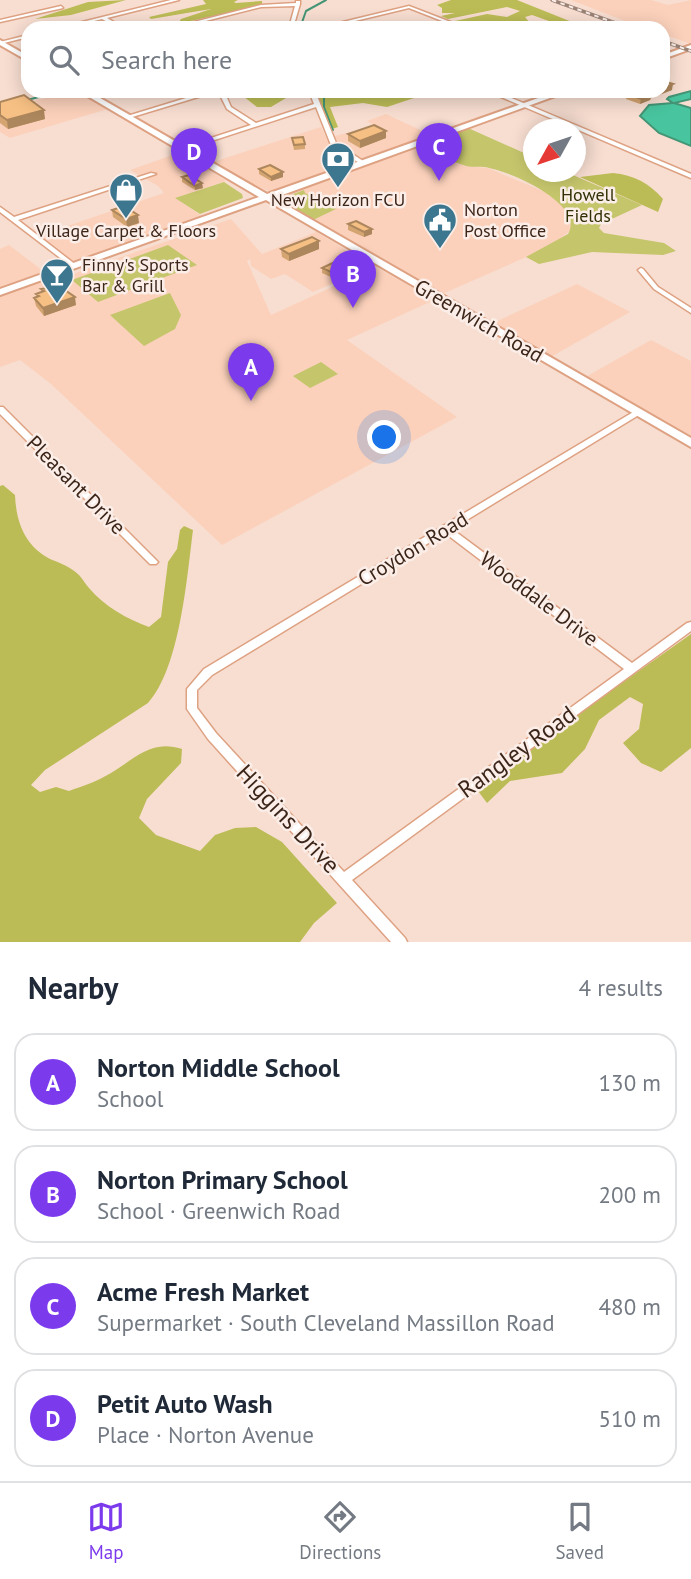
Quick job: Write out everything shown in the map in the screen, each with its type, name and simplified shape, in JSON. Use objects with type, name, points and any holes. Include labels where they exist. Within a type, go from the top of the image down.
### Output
[{"type":"main road","points":[[0,42],[21,55]]},
{"type":"main road","points":[[670,54],[691,47]]},
{"type":"main road","name":"Greenwich Road","points":[[95,98],[691,443]]},
{"type":"main road","points":[[0,292],[546,98]]},
{"type":"street","points":[[90,21],[177,0]]},
{"type":"street","points":[[409,0],[410,7]]},
{"type":"street","points":[[200,21],[261,6],[298,2],[293,21]]},
{"type":"street","points":[[0,21],[61,6]]},
{"type":"street","points":[[347,21],[410,7],[446,21]]},
{"type":"street","points":[[103,18],[109,21]]},
{"type":"street","points":[[0,42],[21,38]]},
{"type":"street","points":[[127,117],[191,98]]},
{"type":"street","points":[[224,98],[229,108],[255,125]]},
{"type":"street","points":[[314,98],[332,144],[363,163]]},
{"type":"street","points":[[506,98],[691,176]]},
{"type":"street","points":[[183,149],[316,105]]},
{"type":"street","points":[[13,219],[153,174]]},
{"type":"street","points":[[0,209],[74,266]]},
{"type":"street","points":[[641,270],[656,288],[691,311]]},
{"type":"street","name":"Pleasant Drive","points":[[0,409],[153,562]]},
{"type":"street","name":"Croydon Road","points":[[192,690],[208,672],[638,413]]},
{"type":"street","name":"Wooddale Drive","points":[[446,529],[632,668]]},
{"type":"street","name":"Rangley Road","points":[[344,880],[691,626]]},
{"type":"street","name":"Higgins Drive","points":[[192,690],[192,709],[204,726],[400,942]]},
{"type":"shaded area","points":[[126,0],[71,15],[35,19],[88,2]]},
{"type":"shaded area","points":[[203,0],[238,0],[234,2],[236,3],[262,1],[262,5],[191,21],[180,21],[211,9],[151,19],[149,17],[206,4]]},
{"type":"shaded area","points":[[451,0],[517,0],[570,21],[549,21],[532,15],[525,17],[528,21],[455,21],[487,14],[507,17],[520,11],[507,7],[448,19],[441,16],[455,13],[442,13],[442,8],[437,5]]},
{"type":"shaded area","points":[[571,0],[651,0],[668,5],[691,0],[691,44],[670,36],[670,21],[625,21]]},
{"type":"shaded area","points":[[691,91],[691,99],[674,103],[691,108],[691,146],[659,133],[640,116],[649,105],[673,103],[667,99]]},
{"type":"shaded area","points":[[46,98],[90,98],[108,109],[10,138],[0,132],[0,108]]},
{"type":"shaded area","points":[[246,98],[286,98],[271,107],[257,107]]},
{"type":"shaded area","points":[[316,98],[414,98],[387,107],[363,103],[330,107],[338,127],[332,129]]},
{"type":"shaded area","points":[[386,114],[431,135],[362,158],[355,157],[337,146],[331,137],[374,126],[367,121]]},
{"type":"shaded area","points":[[321,127],[333,151],[346,158],[347,164],[271,191],[250,186],[210,163]]},
{"type":"shaded area","points":[[418,146],[465,166],[488,168],[550,194],[565,208],[571,230],[549,247],[440,295],[279,201],[281,196]]},
{"type":"shaded area","points":[[181,152],[226,181],[176,198],[206,219],[74,266],[35,237],[164,193],[158,186],[130,170]]},
{"type":"shaded area","points":[[613,173],[641,181],[663,199],[658,212],[586,180],[586,176]]},
{"type":"shaded area","points":[[231,219],[262,254],[316,232],[373,266],[313,292],[285,274],[271,279],[251,266],[250,259],[247,261],[271,315],[376,267],[434,300],[347,340],[457,417],[222,545],[51,384],[20,360],[0,367],[0,249],[9,245],[55,280]]},
{"type":"shaded area","points":[[577,284],[630,312],[549,358],[491,324]]},
{"type":"shaded area","points":[[651,340],[691,361],[691,442],[582,379]]},
{"type":"shaded area","points":[[3,485],[15,495],[20,524],[28,540],[41,554],[76,572],[95,595],[109,606],[149,627],[161,617],[168,562],[177,549],[180,530],[184,526],[193,530],[185,596],[175,645],[159,687],[148,703],[45,770],[31,785],[40,792],[56,787],[69,791],[111,773],[153,748],[161,746],[182,749],[181,763],[147,799],[139,818],[156,835],[200,851],[215,835],[235,828],[256,827],[282,842],[337,903],[314,923],[300,942],[0,942],[0,486]]},
{"type":"shaded area","points":[[691,634],[691,748],[661,772],[641,763],[623,743],[639,729],[643,704],[630,697],[599,720],[585,749],[562,773],[510,781],[487,803],[475,787]]},
{"type":"green space","points":[[468,128],[523,153],[523,181],[484,167],[463,165],[418,146]]},
{"type":"green space","name":"Howell Fields","points":[[586,181],[642,205],[601,224],[599,228],[604,233],[664,243],[676,251],[663,255],[592,252],[539,264],[526,257],[568,234],[571,223],[566,211],[542,190],[526,182]]},
{"type":"green space","points":[[224,182],[242,194],[243,198],[200,214],[175,198]]},
{"type":"green space","points":[[304,190],[336,209],[313,220],[283,202],[288,196]]},
{"type":"green space","points":[[168,245],[197,265],[98,302],[72,280]]},
{"type":"green space","points":[[170,293],[181,315],[175,329],[144,346],[110,315]]},
{"type":"green space","points":[[321,362],[338,374],[310,388],[293,376]]},
{"type":"building","points":[[21,96],[44,110],[7,120],[0,115],[0,102]]},
{"type":"building","points":[[374,125],[386,131],[360,141],[348,134]]},
{"type":"building","points":[[303,137],[305,144],[294,145],[292,138]]},
{"type":"building","points":[[270,165],[283,172],[271,177],[259,169]]},
{"type":"building","points":[[189,175],[202,183],[195,186],[182,177]]},
{"type":"building","points":[[124,206],[138,215],[126,219],[112,210]]},
{"type":"building","points":[[356,221],[372,229],[364,232],[348,224]]},
{"type":"building","points":[[312,237],[319,241],[289,254],[281,249]]},
{"type":"building","points":[[337,261],[343,266],[331,272],[322,268]]},
{"type":"building","points":[[59,286],[75,297],[43,308],[34,298],[39,296],[36,294],[44,291],[41,289]]},
{"type":"waterway","points":[[302,21],[306,11],[326,0]]},
{"type":"waterway","points":[[27,100],[35,98]]},
{"type":"waterway","points":[[324,98],[324,107],[333,130]]},
{"type":"railway","points":[[552,0],[610,21]]},
{"type":"railway","points":[[670,44],[691,51]]},
{"type":"place","name":"Acme Fresh Market","points":[[439,181]]},
{"type":"place","name":"Petit Auto Wash","points":[[194,186]]},
{"type":"place","name":"New Horizon FCU","points":[[338,189]]},
{"type":"place","name":"Village Carpet & Floors","points":[[126,220]]},
{"type":"place","name":"Norton Post Office","points":[[440,250]]},
{"type":"place","name":"Finny's Sports Bar & Grill","points":[[57,305]]},
{"type":"place","name":"Norton Primary School","points":[[353,308]]},
{"type":"place","name":"Norton Middle School","points":[[251,401]]}]
